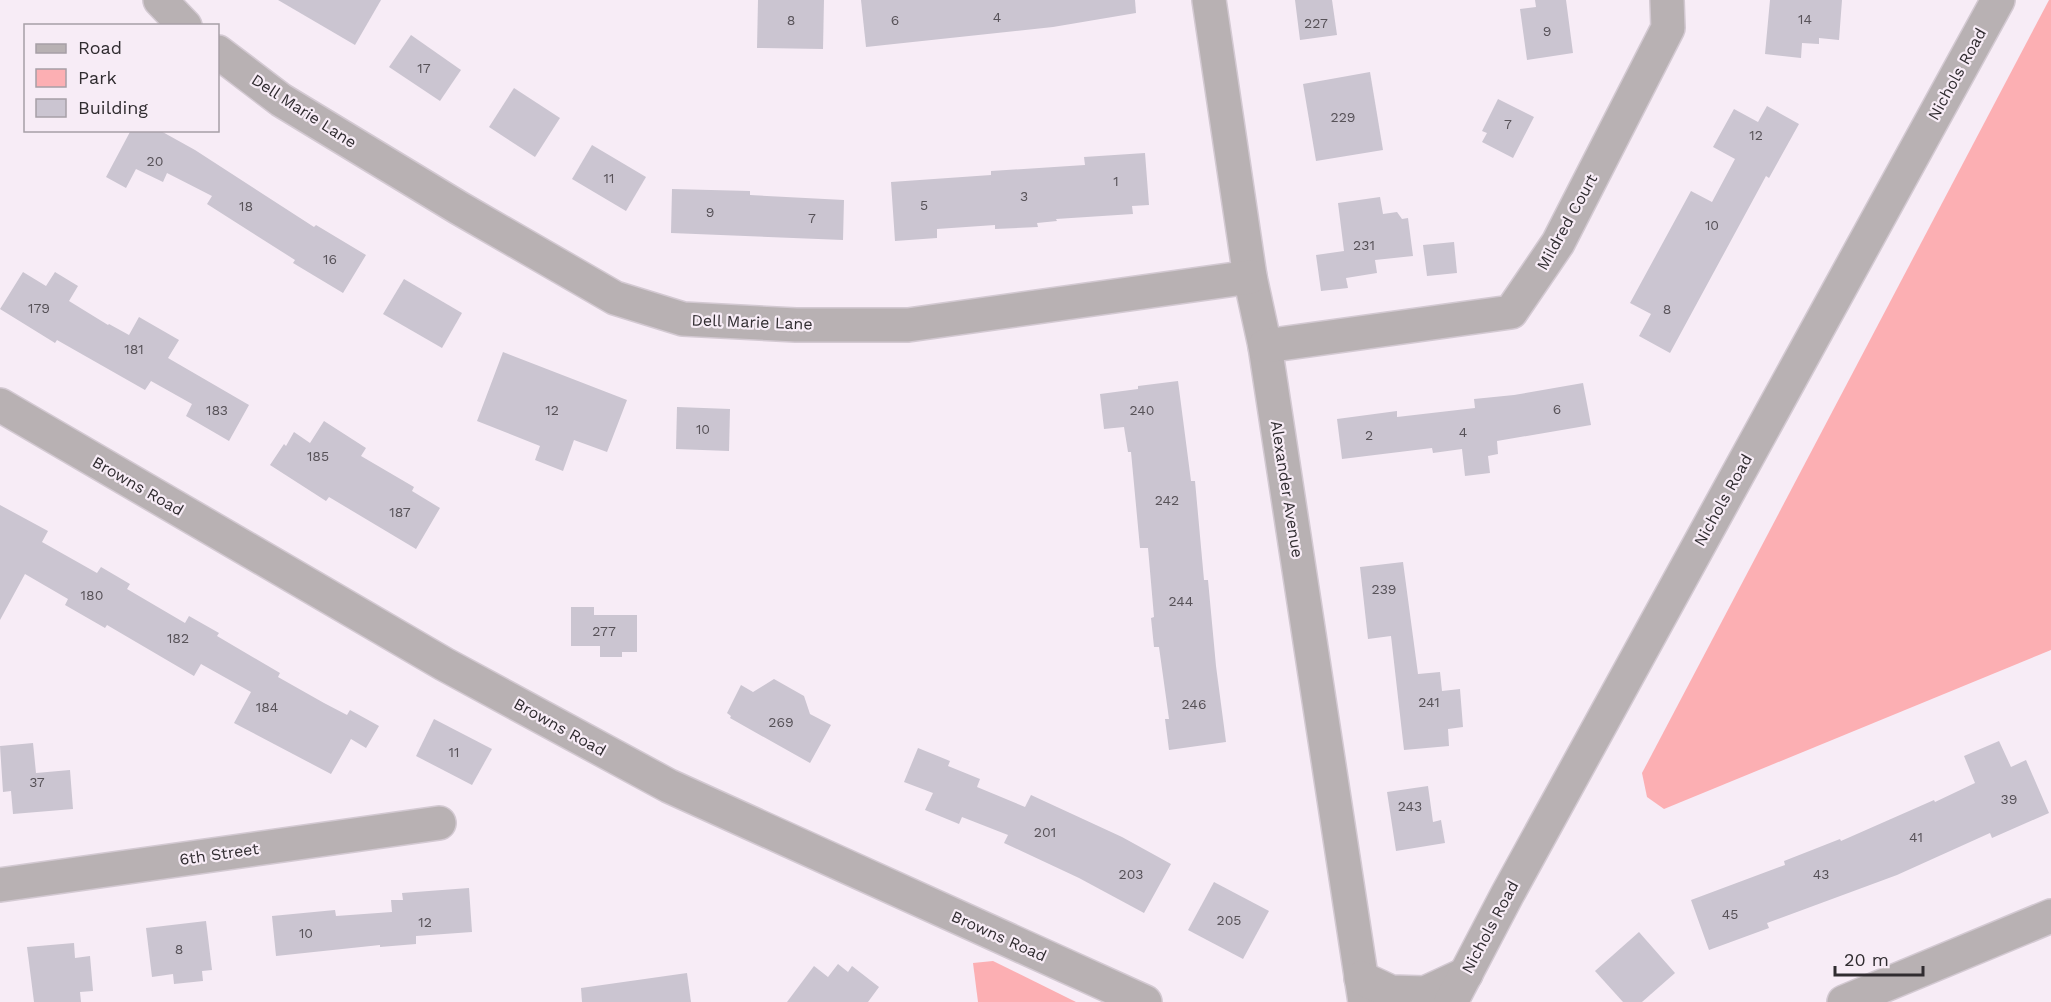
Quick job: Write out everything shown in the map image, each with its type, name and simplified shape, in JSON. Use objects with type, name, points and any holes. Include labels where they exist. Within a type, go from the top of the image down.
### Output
[{"type":"street","points":[[160,0],[183,24]]},
{"type":"street","name":"Alexander Avenue","points":[[1209,0],[1250,277],[1265,346],[1363,990],[1425,993],[1458,988]]},
{"type":"street","name":"Mildred Court","points":[[1265,346],[1511,312],[1558,243],[1668,28],[1667,0]]},
{"type":"street","name":"Nichols Road","points":[[1458,988],[1524,863],[1998,0]]},
{"type":"street","name":"Dell Marie Lane","points":[[219,53],[281,100],[605,293],[683,319],[796,325],[908,325],[1250,277]]},
{"type":"street","name":"Browns Road","points":[[0,405],[444,663],[669,786],[1145,1002]]},
{"type":"street","name":"6th Street","points":[[0,885],[439,823]]},
{"type":"street","points":[[1844,1002],[2051,916]]},
{"type":"green space","points":[[2051,0],[2051,650],[1664,809],[1647,797],[1642,773]]},
{"type":"green space","points":[[993,961],[1076,1002],[978,1002],[973,963]]},
{"type":"building","points":[[278,0],[381,0],[355,45]]},
{"type":"building","points":[[758,0],[824,0],[823,49],[757,48]]},
{"type":"building","points":[[861,0],[1135,0],[1136,13],[1053,27],[866,47]]},
{"type":"building","points":[[1295,0],[1332,0],[1337,35],[1300,40]]},
{"type":"building","points":[[1535,0],[1566,0],[1573,53],[1527,60],[1520,9],[1536,7]]},
{"type":"building","points":[[1770,0],[1842,0],[1839,40],[1819,38],[1819,44],[1802,43],[1801,58],[1765,54]]},
{"type":"building","points":[[411,35],[461,70],[440,101],[389,67]]},
{"type":"building","points":[[1370,72],[1383,150],[1316,161],[1303,84]]},
{"type":"building","points":[[514,88],[560,118],[535,157],[489,127]]},
{"type":"building","points":[[1498,99],[1534,117],[1513,158],[1482,142],[1487,133],[1482,131]]},
{"type":"building","points":[[1767,106],[1799,124],[1769,178],[1766,176],[1670,353],[1639,336],[1651,314],[1630,303],[1691,191],[1712,202],[1735,159],[1713,147],[1734,109],[1758,122]]},
{"type":"building","points":[[130,132],[163,132],[195,150],[314,227],[316,225],[366,255],[343,293],[293,263],[295,260],[207,204],[212,196],[167,173],[163,182],[136,169],[126,188],[106,177]]},
{"type":"building","points":[[592,145],[646,177],[626,211],[572,179]]},
{"type":"building","points":[[1145,153],[1149,205],[1132,206],[1133,214],[1056,219],[1057,221],[1037,223],[1038,227],[995,229],[995,225],[937,229],[937,238],[895,241],[891,182],[991,175],[991,171],[1085,165],[1084,157]]},
{"type":"building","points":[[672,189],[750,191],[750,195],[844,200],[843,240],[671,233]]},
{"type":"building","points":[[1380,197],[1383,214],[1397,212],[1402,219],[1408,218],[1413,256],[1375,260],[1377,273],[1346,278],[1348,288],[1321,291],[1316,255],[1344,251],[1338,203]]},
{"type":"building","points":[[1454,242],[1457,273],[1427,276],[1423,245]]},
{"type":"building","points":[[23,272],[46,286],[55,272],[78,286],[69,301],[129,335],[139,317],[179,340],[168,358],[249,405],[229,441],[186,416],[192,404],[151,381],[145,390],[57,340],[55,343],[0,309]]},
{"type":"building","points":[[404,279],[462,313],[442,348],[383,314]]},
{"type":"building","points":[[503,352],[627,400],[607,452],[574,440],[563,471],[535,460],[540,446],[477,421]]},
{"type":"building","points":[[1178,381],[1191,481],[1195,481],[1204,580],[1208,580],[1226,742],[1169,750],[1165,719],[1169,719],[1159,647],[1154,647],[1151,618],[1154,617],[1148,548],[1140,548],[1131,452],[1128,452],[1124,427],[1104,429],[1100,394]]},
{"type":"building","points":[[1583,383],[1591,425],[1497,441],[1498,454],[1488,456],[1490,473],[1465,476],[1462,449],[1433,453],[1432,448],[1342,459],[1337,419],[1397,411],[1397,417],[1475,408],[1474,399],[1514,395]]},
{"type":"building","points":[[677,407],[730,409],[729,451],[676,449]]},
{"type":"building","points":[[324,421],[366,448],[361,456],[414,487],[412,491],[440,508],[416,549],[329,497],[326,501],[270,465],[294,432],[310,443]]},
{"type":"building","points":[[0,505],[48,531],[42,542],[97,573],[101,567],[130,584],[127,589],[185,623],[189,616],[219,633],[217,636],[280,673],[278,677],[347,715],[350,710],[379,726],[366,748],[351,739],[331,774],[234,723],[251,692],[201,664],[194,676],[107,625],[105,628],[65,605],[68,599],[25,574],[0,620]]},
{"type":"building","points":[[1403,562],[1418,674],[1440,672],[1442,691],[1460,689],[1463,727],[1448,729],[1449,746],[1404,750],[1391,636],[1368,639],[1360,567]]},
{"type":"building","points":[[571,607],[594,607],[594,615],[637,615],[637,652],[622,652],[622,657],[600,657],[600,646],[571,646]]},
{"type":"building","points":[[774,679],[804,696],[810,714],[831,725],[810,763],[730,718],[731,716],[727,713],[741,685],[753,692]]},
{"type":"building","points":[[434,719],[492,749],[472,785],[416,756]]},
{"type":"building","points":[[1999,741],[2011,767],[2026,760],[2049,813],[1992,838],[1990,833],[1897,875],[1767,923],[1769,928],[1709,950],[1691,900],[1785,865],[1784,861],[1840,839],[1841,841],[1975,783],[1964,756]]},
{"type":"building","points":[[33,743],[36,773],[70,770],[73,809],[13,814],[11,791],[3,792],[0,746]]},
{"type":"building","points":[[918,748],[950,761],[948,766],[980,779],[977,787],[1025,807],[1031,795],[1122,837],[1171,864],[1144,913],[1079,878],[1004,843],[1008,835],[962,817],[959,824],[925,810],[933,793],[904,782]]},
{"type":"building","points":[[1428,786],[1433,822],[1441,820],[1445,843],[1396,851],[1387,792]]},
{"type":"building","points":[[1214,882],[1269,911],[1243,959],[1188,930]]},
{"type":"building","points":[[469,888],[472,932],[416,936],[416,944],[380,947],[380,945],[276,956],[272,916],[335,910],[336,916],[392,912],[391,900],[403,900],[402,893]]},
{"type":"building","points":[[206,921],[212,970],[202,971],[203,981],[174,984],[173,974],[152,977],[146,928]]},
{"type":"building","points":[[1639,932],[1675,973],[1642,1002],[1623,1002],[1595,971]]},
{"type":"building","points":[[74,943],[75,958],[90,956],[93,991],[80,992],[81,1002],[34,1002],[27,947]]},
{"type":"building","points":[[838,964],[848,972],[852,966],[879,987],[868,1002],[787,1002],[814,966],[828,977]]},
{"type":"building","points":[[687,973],[691,1002],[582,1002],[581,988]]}]
